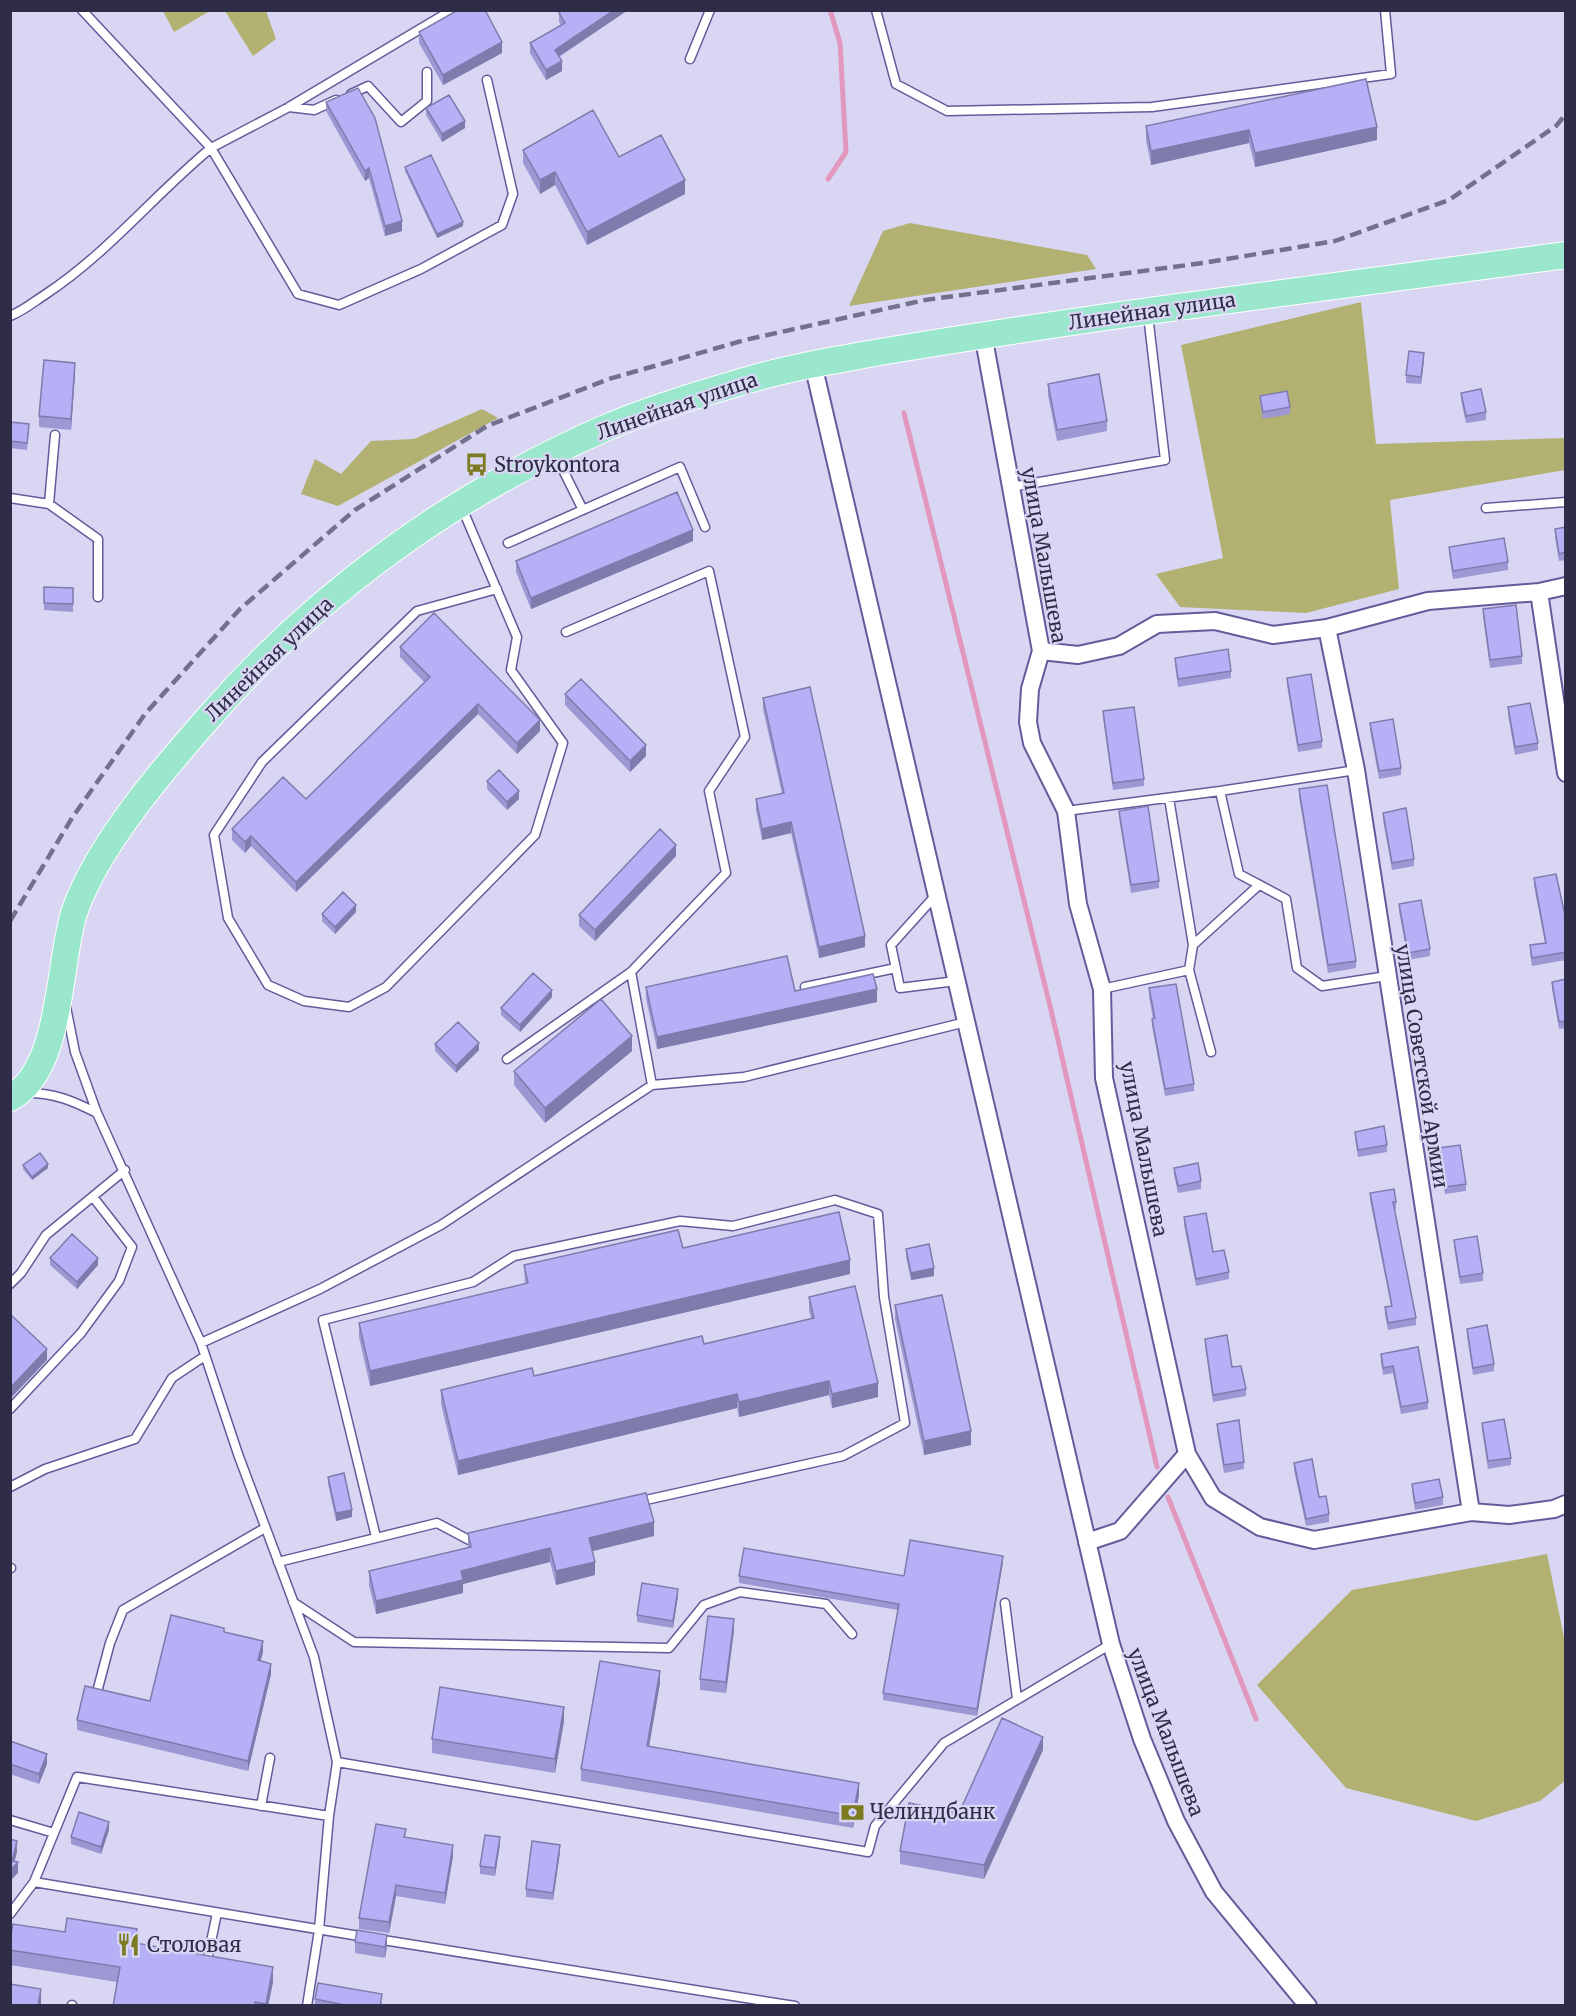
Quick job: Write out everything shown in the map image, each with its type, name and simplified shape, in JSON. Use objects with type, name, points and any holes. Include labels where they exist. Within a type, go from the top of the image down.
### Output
[{"type":"main road","name":"Линейная улица","points":[[16,1096],[41,1065],[52,1027],[68,936],[88,880],[123,826],[188,741],[266,657],[332,597],[406,539],[460,502],[554,452],[608,427],[751,379],[813,364],[983,334],[1566,255]]},
{"type":"street","name":"улица Малышева","points":[[983,334],[1041,651],[1030,689],[1028,722],[1032,742],[1066,811],[1078,904],[1102,989],[1104,1078],[1187,1454],[1213,1498],[1260,1527],[1314,1540],[1471,1512],[1509,1515],[1554,1509],[1566,1504]]},
{"type":"street","name":"улица Малышева","points":[[813,364],[1111,1644],[1142,1739],[1176,1821],[1214,1892],[1308,2006]]},
{"type":"street","points":[[1041,651],[1078,654],[1119,646],[1157,624],[1215,621],[1273,635],[1327,628],[1428,601],[1539,592],[1566,586]]},
{"type":"street","points":[[1539,592],[1566,773]]},
{"type":"street","name":"улица Советской Армии","points":[[1327,628],[1356,770],[1471,1512]]},
{"type":"street","points":[[1087,1542],[1120,1531],[1187,1454]]},
{"type":"lane","points":[[82,10],[211,147],[298,294],[339,304],[421,269],[502,225],[513,194],[487,80]]},
{"type":"lane","points":[[10,316],[61,284],[113,243],[182,172],[211,147],[289,107],[452,10]]},
{"type":"lane","points":[[690,58],[710,10]]},
{"type":"lane","points":[[876,10],[896,84],[947,111],[1152,107],[1391,74],[1385,10]]},
{"type":"lane","points":[[289,107],[314,111],[368,86],[401,122],[427,101],[427,72]]},
{"type":"lane","points":[[1011,487],[1165,460],[1147,312]]},
{"type":"lane","points":[[49,504],[55,435]]},
{"type":"lane","points":[[554,452],[583,510]]},
{"type":"lane","points":[[508,543],[680,467],[705,527]]},
{"type":"lane","points":[[10,498],[49,504],[98,538],[98,597]]},
{"type":"lane","points":[[460,502],[517,637],[511,670],[563,743],[535,835],[386,987],[349,1007],[304,1001],[268,985],[228,918],[214,835],[262,762],[417,611],[497,590]]},
{"type":"lane","points":[[1485,508],[1566,502]]},
{"type":"lane","points":[[507,1059],[631,972],[726,873],[710,791],[745,737],[709,571],[566,632]]},
{"type":"lane","points":[[1066,811],[1356,770]]},
{"type":"lane","points":[[1220,791],[1239,874],[1286,899],[1297,968],[1322,986],[1387,975]]},
{"type":"lane","points":[[1169,798],[1193,945],[1189,970],[1211,1052]]},
{"type":"lane","points":[[1193,945],[1259,885]]},
{"type":"lane","points":[[936,895],[891,945],[900,988],[956,981]]},
{"type":"lane","points":[[805,987],[896,968]]},
{"type":"lane","points":[[1102,989],[1189,970]]},
{"type":"lane","points":[[631,972],[652,1085]]},
{"type":"lane","points":[[60,980],[75,1052],[97,1113],[125,1170],[201,1343],[314,1657],[337,1762],[329,1816],[319,1930],[307,2006]]},
{"type":"lane","points":[[201,1343],[320,1289],[441,1225],[652,1085],[744,1077],[966,1022]]},
{"type":"lane","points":[[16,1096],[48,1093],[69,1098],[97,1113]]},
{"type":"lane","points":[[10,1284],[21,1273],[46,1235],[125,1170]]},
{"type":"lane","points":[[10,1409],[81,1333],[119,1281],[132,1247],[93,1197]]},
{"type":"lane","points":[[376,1537],[323,1320],[473,1282],[514,1256],[680,1221],[733,1226],[835,1200],[878,1214],[884,1297],[905,1423],[843,1456],[632,1503]]},
{"type":"lane","points":[[10,1487],[45,1469],[135,1440],[172,1378],[205,1356]]},
{"type":"lane","points":[[278,1562],[437,1523],[469,1540],[492,1534]]},
{"type":"lane","points":[[97,1692],[110,1643],[123,1611],[266,1528]]},
{"type":"lane","points":[[293,1601],[354,1642],[669,1648],[704,1605],[740,1592],[826,1604],[852,1634]]},
{"type":"lane","points":[[1005,1603],[1017,1699]]},
{"type":"lane","points":[[337,1762],[868,1852],[875,1826],[944,1743],[1111,1644]]},
{"type":"lane","points":[[261,1806],[270,1758]]},
{"type":"lane","points":[[10,1914],[34,1882],[77,1777],[329,1816]]},
{"type":"lane","points":[[10,1820],[54,1833]]},
{"type":"lane","points":[[34,1882],[795,2006]]},
{"type":"lane","points":[[207,1961],[217,1913]]},
{"type":"shaded area","points":[[163,11],[210,11],[174,32]]},
{"type":"shaded area","points":[[225,11],[266,11],[276,39],[253,56]]},
{"type":"shaded area","points":[[910,223],[1087,255],[1096,269],[849,306],[883,231]]},
{"type":"shaded area","points":[[1361,302],[1376,444],[1565,438],[1565,470],[1390,500],[1399,589],[1306,613],[1180,607],[1156,574],[1223,558],[1181,345]]},
{"type":"shaded area","points":[[482,409],[498,418],[338,506],[301,494],[315,459],[341,474],[371,441],[414,439]]},
{"type":"shaded area","points":[[1547,1554],[1565,1642],[1566,1780],[1540,1801],[1476,1821],[1346,1788],[1257,1685],[1352,1590]]},
{"type":"building","points":[[458,10],[485,10],[502,42],[443,75],[419,32]]},
{"type":"building","points":[[562,10],[614,10],[555,50],[562,61],[546,70],[530,43],[565,23],[559,13]]},
{"type":"building","points":[[1366,79],[1377,127],[1255,153],[1249,130],[1151,151],[1146,126]]},
{"type":"building","points":[[358,88],[375,118],[402,221],[385,226],[369,168],[365,171],[326,102]]},
{"type":"building","points":[[449,95],[465,121],[442,134],[426,108]]},
{"type":"building","points":[[593,110],[619,157],[661,135],[685,180],[587,232],[555,172],[540,180],[523,150]]},
{"type":"building","points":[[431,155],[463,222],[437,234],[405,167]]},
{"type":"building","points":[[1409,351],[1424,353],[1421,377],[1406,375]]},
{"type":"building","points":[[44,360],[75,363],[71,419],[39,416]]},
{"type":"building","points":[[1099,374],[1107,421],[1057,430],[1048,384]]},
{"type":"building","points":[[1481,389],[1486,412],[1466,416],[1461,393]]},
{"type":"building","points":[[1287,391],[1290,407],[1263,412],[1260,396]]},
{"type":"building","points":[[10,422],[29,424],[27,443],[10,441]]},
{"type":"building","points":[[677,492],[693,530],[531,598],[516,561]]},
{"type":"building","points":[[1566,527],[1566,552],[1559,554],[1555,529]]},
{"type":"building","points":[[1504,538],[1508,562],[1453,571],[1449,547]]},
{"type":"building","points":[[44,587],[73,588],[73,604],[44,603]]},
{"type":"building","points":[[1516,605],[1522,656],[1490,660],[1483,609]]},
{"type":"building","points":[[434,613],[540,720],[517,743],[478,704],[296,882],[251,836],[245,842],[232,829],[283,777],[306,799],[430,677],[400,647]]},
{"type":"building","points":[[1228,649],[1231,671],[1178,679],[1175,658]]},
{"type":"building","points":[[1311,674],[1322,741],[1298,745],[1287,678]]},
{"type":"building","points":[[581,679],[646,745],[630,761],[565,694]]},
{"type":"building","points":[[810,687],[865,936],[819,947],[791,822],[762,829],[756,799],[784,793],[763,698]]},
{"type":"building","points":[[1530,703],[1538,743],[1515,747],[1508,707]]},
{"type":"building","points":[[1134,707],[1144,779],[1113,783],[1103,711]]},
{"type":"building","points":[[1393,719],[1401,768],[1379,771],[1370,723]]},
{"type":"building","points":[[499,770],[519,791],[507,802],[487,781]]},
{"type":"building","points":[[1327,785],[1356,961],[1328,965],[1299,789]]},
{"type":"building","points":[[1148,806],[1159,881],[1131,885],[1119,811]]},
{"type":"building","points":[[1406,808],[1414,859],[1392,863],[1383,813]]},
{"type":"building","points":[[660,829],[676,845],[595,930],[579,915]]},
{"type":"building","points":[[1556,874],[1566,920],[1566,952],[1532,958],[1530,945],[1546,943],[1534,878]]},
{"type":"building","points":[[343,892],[356,905],[335,927],[322,914]]},
{"type":"building","points":[[1421,900],[1430,949],[1408,953],[1399,904]]},
{"type":"building","points":[[787,956],[795,991],[873,974],[877,989],[657,1037],[646,987]]},
{"type":"building","points":[[533,973],[552,990],[520,1025],[501,1008]]},
{"type":"building","points":[[1566,979],[1566,1021],[1559,1022],[1552,982]]},
{"type":"building","points":[[1176,984],[1194,1084],[1165,1089],[1152,1019],[1155,1018],[1149,988]]},
{"type":"building","points":[[601,999],[632,1036],[545,1108],[514,1071]]},
{"type":"building","points":[[458,1022],[479,1043],[456,1066],[435,1044]]},
{"type":"building","points":[[1384,1126],[1387,1145],[1358,1150],[1355,1132]]},
{"type":"building","points":[[1460,1145],[1466,1184],[1445,1187],[1439,1148]]},
{"type":"building","points":[[40,1153],[48,1164],[32,1177],[23,1165]]},
{"type":"building","points":[[1198,1163],[1201,1181],[1178,1186],[1174,1168]]},
{"type":"building","points":[[1394,1189],[1396,1202],[1393,1202],[1416,1318],[1388,1323],[1385,1307],[1392,1306],[1370,1193]]},
{"type":"building","points":[[839,1212],[850,1260],[370,1371],[359,1323],[528,1283],[524,1265],[678,1230],[683,1248]]},
{"type":"building","points":[[1206,1213],[1213,1252],[1224,1250],[1229,1272],[1196,1279],[1184,1217]]},
{"type":"building","points":[[72,1234],[98,1258],[77,1282],[50,1258]]},
{"type":"building","points":[[1477,1236],[1483,1273],[1460,1277],[1454,1240]]},
{"type":"building","points":[[929,1244],[934,1268],[911,1273],[906,1249]]},
{"type":"building","points":[[855,1286],[878,1383],[832,1394],[829,1381],[739,1402],[737,1394],[458,1461],[441,1390],[532,1368],[534,1376],[702,1336],[704,1344],[814,1318],[809,1297]]},
{"type":"building","points":[[942,1295],[971,1431],[924,1441],[895,1305]]},
{"type":"building","points":[[10,1314],[47,1349],[10,1388]]},
{"type":"building","points":[[1487,1325],[1494,1364],[1473,1368],[1467,1329]]},
{"type":"building","points":[[1227,1335],[1232,1367],[1241,1366],[1246,1389],[1213,1395],[1205,1339]]},
{"type":"building","points":[[1418,1347],[1428,1402],[1401,1407],[1393,1366],[1383,1368],[1381,1354]]},
{"type":"building","points":[[1504,1419],[1511,1458],[1488,1461],[1482,1423]]},
{"type":"building","points":[[1239,1420],[1244,1462],[1224,1465],[1217,1424]]},
{"type":"building","points":[[1312,1459],[1319,1497],[1326,1496],[1329,1514],[1306,1519],[1294,1463]]},
{"type":"building","points":[[344,1473],[352,1510],[336,1513],[328,1477]]},
{"type":"building","points":[[1439,1479],[1443,1497],[1415,1503],[1412,1484]]},
{"type":"building","points":[[646,1493],[654,1522],[589,1538],[595,1562],[556,1571],[550,1548],[461,1571],[463,1580],[376,1601],[369,1571],[471,1547],[468,1533]]},
{"type":"building","points":[[910,1540],[1003,1556],[977,1709],[883,1693],[899,1604],[739,1576],[744,1548],[904,1576]]},
{"type":"building","points":[[642,1583],[678,1589],[673,1621],[637,1615]]},
{"type":"building","points":[[171,1615],[224,1628],[224,1632],[263,1641],[258,1660],[271,1664],[248,1761],[77,1720],[85,1686],[150,1701]]},
{"type":"building","points":[[708,1616],[734,1619],[726,1682],[700,1679]]},
{"type":"building","points":[[600,1661],[660,1671],[647,1746],[859,1783],[853,1816],[581,1769]]},
{"type":"building","points":[[440,1687],[564,1707],[555,1759],[432,1739]]},
{"type":"building","points":[[1002,1718],[1043,1737],[984,1865],[900,1851],[909,1803],[959,1813]]},
{"type":"building","points":[[10,1741],[47,1754],[39,1774],[10,1764]]},
{"type":"building","points":[[79,1812],[109,1822],[101,1847],[71,1837]]},
{"type":"building","points":[[376,1824],[406,1829],[404,1837],[453,1845],[445,1893],[396,1885],[389,1922],[359,1918]]},
{"type":"building","points":[[485,1835],[500,1837],[495,1868],[480,1866]]},
{"type":"building","points":[[10,1839],[17,1841],[12,1861],[18,1862],[10,1871]]},
{"type":"building","points":[[532,1841],[560,1845],[553,1893],[526,1889]]},
{"type":"building","points":[[67,1918],[137,1929],[135,1943],[273,1967],[266,2004],[255,2002],[255,2006],[113,2006],[120,1967],[10,1950],[13,1924],[65,1932]]},
{"type":"building","points":[[357,1930],[387,1935],[385,1947],[355,1942]]},
{"type":"building","points":[[318,1983],[382,1994],[380,2006],[350,2006],[315,1999]]},
{"type":"building","points":[[10,1984],[41,1989],[38,2006],[10,2006]]},
{"type":"waterway","points":[[828,179],[846,152],[840,43],[830,10]]},
{"type":"waterway","points":[[904,413],[1051,1010],[1157,1467]]},
{"type":"waterway","points":[[1168,1497],[1256,1719]]},
{"type":"railway","points":[[10,921],[72,818],[145,714],[240,609],[355,510],[487,426],[609,379],[745,340],[925,300],[1203,263],[1335,241],[1449,200],[1556,126],[1566,114]]},
{"type":"place","name":"Stroykontora","points":[[476,465]]},
{"type":"place","name":"Челиндбанк","points":[[852,1812]]},
{"type":"place","name":"Столовая","points":[[129,1945]]}]
